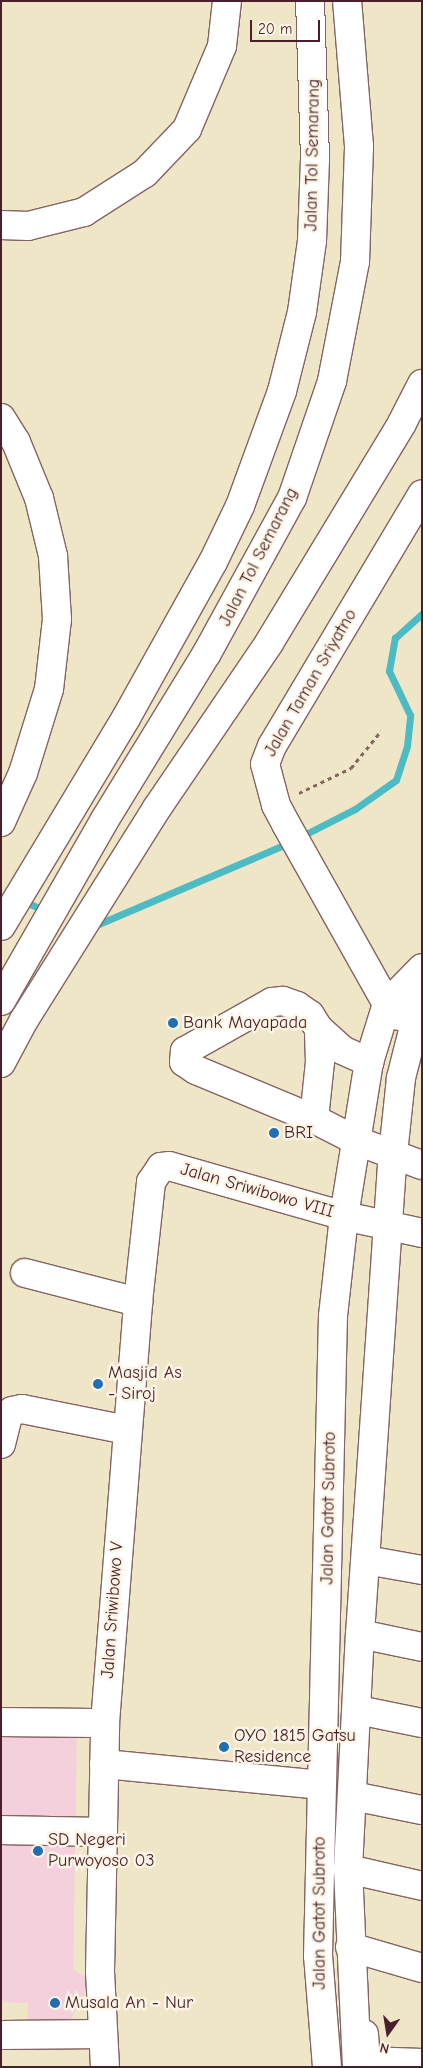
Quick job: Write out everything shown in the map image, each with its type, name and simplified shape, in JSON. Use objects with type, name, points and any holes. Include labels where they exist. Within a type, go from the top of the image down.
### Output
[{"type":"main road","points":[[1,225],[28,226],[84,212],[145,173],[187,129],[222,46],[227,1]]},
{"type":"main road","name":"Jalan Tol Semarang","points":[[1,926],[74,806],[213,562],[240,506],[282,391],[302,312],[312,241],[315,159],[310,1]]},
{"type":"main road","name":"Jalan Tol Semarang","points":[[1,1001],[14,974],[104,821],[259,563],[292,498],[332,381],[354,262],[359,146],[347,1]]},
{"type":"main road","points":[[1,1063],[24,1020],[157,808],[269,643],[402,423],[422,384]]},
{"type":"main road","points":[[1,418],[16,442],[39,498],[53,556],[56,619],[49,689],[23,773],[1,822]]},
{"type":"main road","name":"Jalan Taman Sriyatno","points":[[412,1030],[387,1004],[281,814],[266,764],[272,746],[422,494]]},
{"type":"main road","name":"Jalan Gatot Subroto","points":[[328,2067],[318,1956],[333,1316],[344,1216],[369,1062],[387,1004],[422,968]]},
{"type":"main road","name":"Jalan Gatot Subroto","points":[[363,2065],[348,1869],[354,1796],[360,1634],[390,1226],[393,1154],[401,1078],[422,995]]},
{"type":"main road","points":[[369,1062],[342,1050],[318,1029],[310,1015],[297,1006],[283,1001],[272,1002],[185,1051],[183,1057],[184,1062],[196,1070],[314,1119],[357,1141],[422,1166]]},
{"type":"main road","points":[[314,1119],[320,1062],[318,1029]]},
{"type":"main road","name":"Jalan Sriwibowo VIII","points":[[169,1166],[344,1216],[422,1233]]},
{"type":"main road","name":"Jalan Sriwibowo V","points":[[105,2067],[100,1971],[105,1723],[127,1430],[151,1182],[160,1167],[169,1166]]},
{"type":"main road","points":[[25,1273],[138,1302]]},
{"type":"main road","points":[[1,1444],[8,1416],[12,1410],[22,1409],[127,1430]]},
{"type":"main road","points":[[366,1560],[422,1570]]},
{"type":"main road","points":[[360,1634],[422,1647]]},
{"type":"main road","points":[[358,1710],[422,1723]]},
{"type":"main road","points":[[1,1722],[105,1723]]},
{"type":"main road","points":[[104,1764],[322,1785]]},
{"type":"main road","points":[[354,1796],[422,1810]]},
{"type":"main road","points":[[1,1830],[103,1832]]},
{"type":"main road","points":[[348,1869],[422,1886]]},
{"type":"main road","points":[[355,1949],[422,1968]]},
{"type":"main road","points":[[1,2035],[103,2034]]},
{"type":"main road","points":[[363,2065],[422,2063]]},
{"type":"path","points":[[281,814],[351,768],[381,731]]},
{"type":"shaded area","name":"SD Negeri Purwoyoso 03","points":[[1,1727],[77,1732],[73,1969],[91,1981],[63,2034],[27,2023],[28,2003],[1,2002]]},
{"type":"waterway","points":[[300,837],[355,809],[396,780],[407,746],[410,715],[389,671],[395,638],[422,614]]},
{"type":"waterway","points":[[94,926],[291,842]]},
{"type":"waterway","points":[[22,901],[47,911]]},
{"type":"place","name":"Bank Mayapada","points":[[173,1023]]},
{"type":"place","name":"BRI","points":[[274,1133]]},
{"type":"place","name":"Masjid As - Siroj","points":[[98,1384]]},
{"type":"place","name":"OYO 1815 Gatsu Residence","points":[[224,1747]]},
{"type":"place","name":"SD Negeri Purwoyoso 03","points":[[38,1851]]},
{"type":"place","name":"Musala An - Nur","points":[[55,2003]]}]
